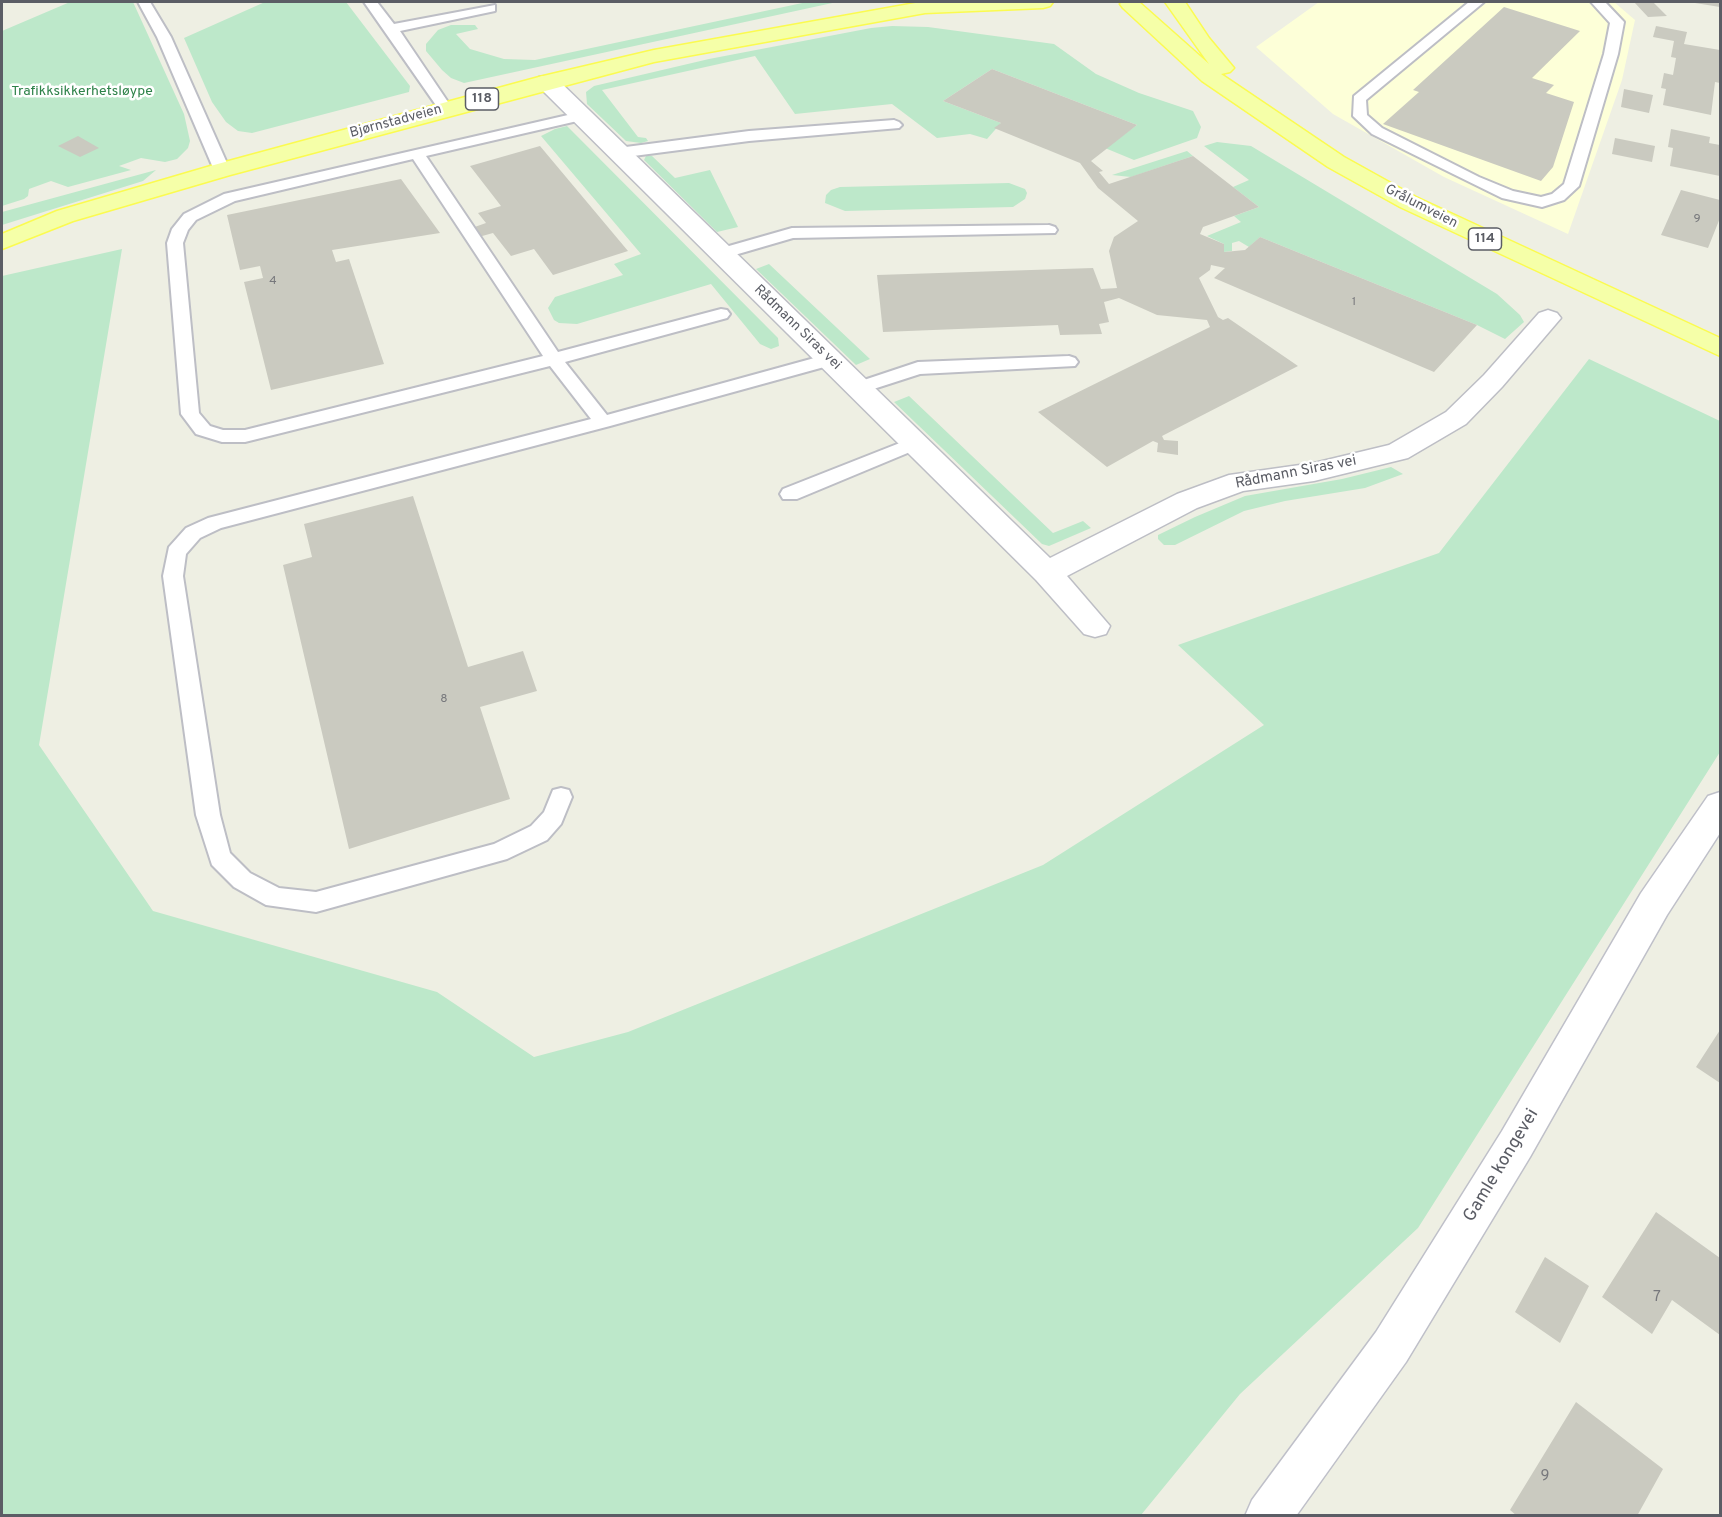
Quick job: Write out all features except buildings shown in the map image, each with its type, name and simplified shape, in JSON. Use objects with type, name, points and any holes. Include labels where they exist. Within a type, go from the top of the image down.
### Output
[{"type":"main road","name":"Bjørnstadveien","points":[[2,242],[65,216],[445,108],[654,56],[951,2]]},
{"type":"main road","name":"Bjørnstadveien","points":[[904,10],[1043,2]]},
{"type":"main road","name":"114","points":[[1123,3],[1166,2]]},
{"type":"main road","name":"Grålumveien","points":[[1175,2],[1201,42],[1260,110]]},
{"type":"main road","name":"Grålumveien","points":[[1123,3],[1192,61],[1336,162],[1408,202],[1720,348]]},
{"type":"main road","name":"118","points":[[2,232],[65,216]]},
{"type":"street","name":"Rådmann Siras vei","points":[[548,82],[1047,573],[1095,626]]},
{"type":"street","name":"Rådmann Siras vei","points":[[1047,573],[1187,501],[1239,483],[1314,472],[1398,452],[1455,418],[1493,381],[1548,318]]},
{"type":"street","name":"Gamle kongevei","points":[[1268,1515],[1391,1347],[1516,1144],[1654,904],[1720,806]]},
{"type":"lane","points":[[144,2],[164,37],[222,170]]},
{"type":"lane","points":[[370,2],[445,108]]},
{"type":"lane","points":[[1477,2],[1359,99],[1360,116],[1377,131],[1473,180],[1508,195],[1542,202],[1558,197],[1570,186],[1608,63],[1617,22],[1598,2]]},
{"type":"lane","points":[[391,29],[490,8]]},
{"type":"lane","points":[[581,116],[230,197],[198,213],[180,228],[175,243],[190,414],[203,430],[222,436],[245,436],[554,360],[721,314]]},
{"type":"lane","points":[[618,153],[749,136],[894,125]]},
{"type":"lane","points":[[417,154],[554,360],[603,422]]},
{"type":"lane","points":[[721,254],[792,233],[1049,230]]},
{"type":"lane","points":[[561,797],[553,817],[538,833],[499,852],[316,902],[275,898],[242,880],[220,858],[208,815],[173,576],[176,552],[193,533],[215,523],[830,360]]},
{"type":"lane","points":[[858,388],[918,368],[1069,362]]},
{"type":"lane","points":[[790,494],[915,443]]},
{"type":"shaded area","points":[[1319,2],[1614,2],[1635,20],[1622,80],[1568,234],[1444,177],[1333,114],[1256,47]]},
{"type":"green space","name":"Trafikksikkerhetsløype","points":[[70,2],[133,2],[184,114],[190,141],[188,148],[177,159],[165,162],[141,158],[119,166],[131,170],[68,187],[51,181],[29,189],[28,196],[24,199],[2,206],[2,31]]},
{"type":"green space","points":[[265,2],[346,2],[410,86],[409,92],[252,133],[238,131],[226,122],[212,102],[184,38]]},
{"type":"green space","points":[[807,2],[837,2],[464,83],[451,78],[426,51],[426,44],[438,30],[451,25],[475,25],[478,29],[456,34],[470,49],[504,59],[535,60]]},
{"type":"green space","points":[[892,26],[928,27],[1054,44],[1096,74],[1139,93],[1193,111],[1201,127],[1197,138],[1134,160],[1105,148],[1137,125],[992,69],[943,101],[1001,123],[987,139],[970,134],[937,138],[892,104],[795,114],[755,56],[602,90],[638,137],[646,138],[648,141],[641,143],[626,141],[587,104],[586,92],[594,86],[709,59]]},
{"type":"green space","points":[[567,126],[778,338],[779,346],[771,349],[760,344],[711,284],[577,324],[559,323],[554,320],[548,308],[555,297],[623,275],[614,264],[641,254],[541,136]]},
{"type":"green space","points":[[1217,142],[1251,146],[1497,294],[1520,315],[1524,322],[1505,339],[1477,325],[1260,237],[1249,247],[1239,241],[1232,243],[1232,251],[1224,252],[1224,244],[1207,236],[1241,222],[1234,216],[1259,207],[1233,187],[1249,180],[1204,146]]},
{"type":"green space","points":[[1187,151],[1193,156],[1131,177],[1112,175]]},
{"type":"green space","points":[[646,156],[652,156],[675,178],[710,170],[738,227],[717,232],[644,160]]},
{"type":"green space","points":[[156,170],[143,181],[2,225],[2,212]]},
{"type":"green space","points":[[1009,183],[1025,189],[1027,193],[1025,199],[1013,207],[845,211],[825,203],[826,195],[831,190],[840,187]]},
{"type":"green space","points":[[122,249],[39,745],[153,911],[437,992],[534,1057],[628,1032],[1043,865],[1264,725],[1178,645],[1439,553],[1589,359],[1720,421],[1720,752],[1418,1228],[1240,1394],[1141,1515],[2,1515],[2,276]]},
{"type":"green space","points":[[769,264],[870,359],[856,365],[756,269]]},
{"type":"green space","points":[[909,396],[1053,533],[1083,521],[1091,528],[1049,546],[1042,544],[894,402]]},
{"type":"green space","points":[[1391,467],[1403,474],[1365,488],[1285,501],[1244,511],[1175,545],[1164,545],[1158,539],[1158,535],[1245,496],[1342,479]]}]
